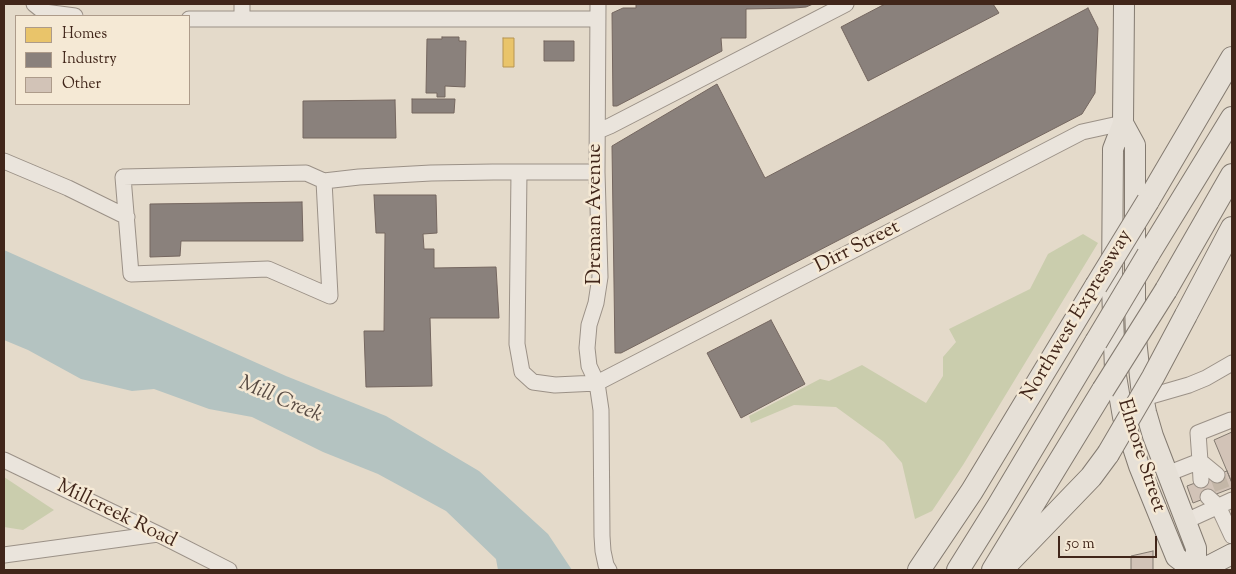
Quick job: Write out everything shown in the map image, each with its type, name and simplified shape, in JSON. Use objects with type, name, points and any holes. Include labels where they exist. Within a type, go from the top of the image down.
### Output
[{"type":"highway","name":"Northwest Expressway","points":[[919,570],[972,491],[1148,201],[1232,58]]},
{"type":"highway","name":"Northwest Expressway","points":[[958,570],[1232,118]]},
{"type":"highway","points":[[993,570],[1166,290],[1232,175]]},
{"type":"highway","points":[[1191,247],[1232,186]]},
{"type":"highway","points":[[1000,570],[1091,476],[1108,454],[1153,376],[1232,228]]},
{"type":"main road","name":"Elmore Street","points":[[1124,4],[1124,123],[1112,149],[1112,287],[1115,370],[1120,405],[1139,466],[1176,557],[1194,570]]},
{"type":"main road","name":"Elmore Street","points":[[1124,123],[1135,145],[1136,339],[1139,374],[1143,399],[1153,436],[1196,548],[1194,570]]},
{"type":"main road","points":[[1201,570],[1232,554]]},
{"type":"street","points":[[242,4],[242,19]]},
{"type":"street","name":"Dreman Avenue","points":[[598,4],[597,172],[600,277],[596,303],[589,325],[587,348],[589,366],[597,383],[601,410],[602,536],[603,551],[609,570]]},
{"type":"street","points":[[598,131],[846,4]]},
{"type":"street","points":[[39,8],[70,15]]},
{"type":"street","points":[[190,19],[598,19]]},
{"type":"street","name":"Dirr Street","points":[[597,383],[1082,132],[1124,123]]},
{"type":"street","points":[[4,161],[68,188],[127,217]]},
{"type":"street","points":[[519,172],[517,344],[522,372],[533,382],[556,385],[597,383]]},
{"type":"street","points":[[324,181],[330,296],[268,269],[131,274],[123,177],[306,173],[324,181],[432,173],[597,172]]},
{"type":"street","points":[[1120,405],[1198,382],[1232,363]]},
{"type":"street","points":[[1201,480],[1198,433],[1231,420]]},
{"type":"street","name":"Millcreek Road","points":[[4,460],[228,570]]},
{"type":"street","points":[[1167,474],[1200,461]]},
{"type":"street","points":[[1200,461],[1217,475]]},
{"type":"street","points":[[1186,521],[1213,502],[1228,496]]},
{"type":"street","points":[[1213,502],[1232,536]]},
{"type":"street","points":[[8,555],[158,534]]},
{"type":"green space","points":[[1083,234],[1098,243],[963,465],[932,511],[915,519],[902,463],[884,442],[836,407],[794,405],[751,423],[749,416],[820,379],[829,381],[862,365],[926,403],[943,376],[943,357],[956,342],[949,329],[1030,289],[1048,254]]},
{"type":"green space","points":[[4,477],[54,510],[23,530],[4,527]]},
{"type":"water","name":"Mill Creek","points":[[4,250],[286,376],[386,416],[479,471],[548,534],[572,570],[498,570],[496,559],[446,511],[378,474],[323,452],[252,417],[209,409],[154,389],[132,391],[81,379],[28,350],[4,340]]},
{"type":"building: Homes","points":[[503,38],[514,38],[514,67],[503,67]]},
{"type":"building: Industry","points":[[636,4],[813,4],[794,8],[746,9],[746,38],[721,38],[722,51],[617,106],[613,106],[612,13],[623,8],[636,8]]},
{"type":"building: Industry","points":[[885,4],[993,4],[999,13],[868,81],[841,27]]},
{"type":"building: Industry","points":[[1088,8],[1098,28],[1095,93],[1082,114],[621,353],[615,353],[612,146],[717,84],[765,178]]},
{"type":"building: Industry","points":[[442,37],[459,37],[459,41],[466,41],[465,87],[445,86],[445,97],[437,97],[437,93],[426,93],[427,39],[442,39]]},
{"type":"building: Industry","points":[[544,41],[574,41],[574,61],[544,61]]},
{"type":"building: Industry","points":[[412,99],[455,99],[454,113],[412,113]]},
{"type":"building: Industry","points":[[395,100],[396,138],[303,138],[303,101]]},
{"type":"building: Industry","points":[[374,195],[436,195],[437,233],[423,234],[424,249],[434,249],[434,268],[496,267],[499,318],[430,318],[432,386],[366,387],[364,331],[384,331],[385,233],[376,233]]},
{"type":"building: Industry","points":[[302,202],[303,241],[181,241],[180,256],[150,257],[150,204]]},
{"type":"building: Industry","points":[[771,320],[805,384],[741,418],[707,353]]},
{"type":"building: Other","points":[[1232,432],[1232,483],[1214,440]]},
{"type":"building: Other","points":[[1227,471],[1232,488],[1193,503],[1187,486]]},
{"type":"building: Other","points":[[1153,551],[1153,570],[1131,570],[1131,556]]},
{"type":"tunnel","points":[[1217,475],[1223,491]]}]
